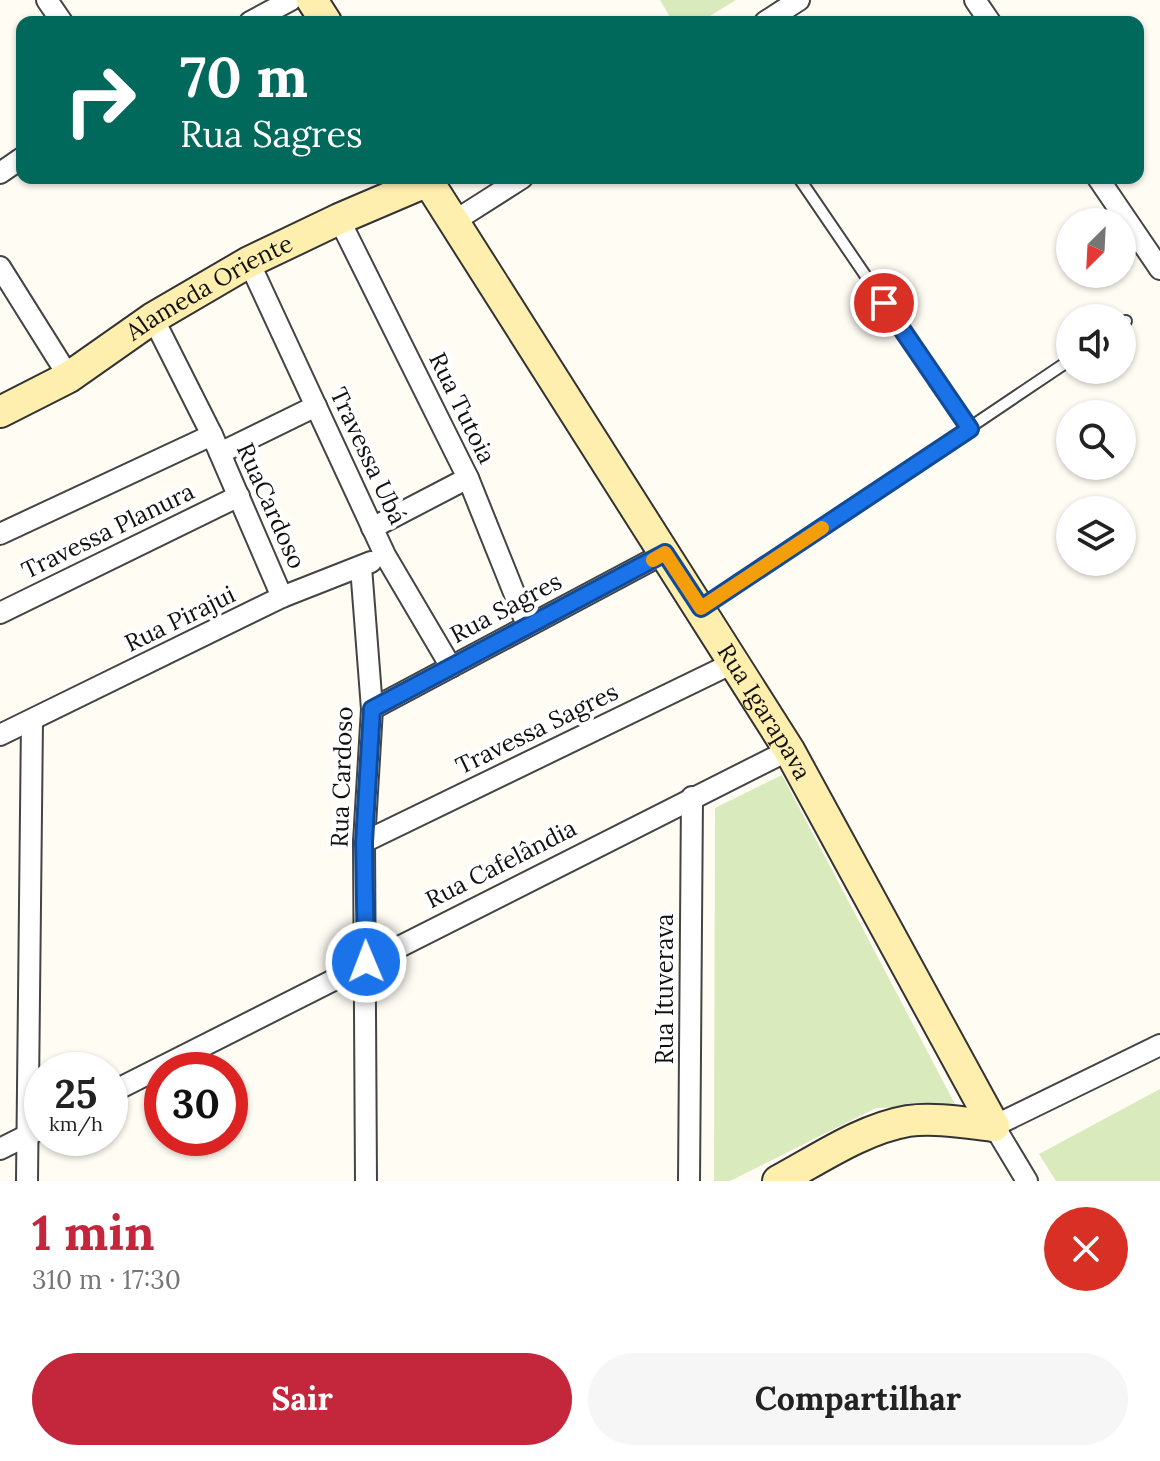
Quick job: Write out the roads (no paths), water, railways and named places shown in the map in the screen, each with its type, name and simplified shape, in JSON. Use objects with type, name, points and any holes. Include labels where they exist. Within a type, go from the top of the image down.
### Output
[{"type":"street","points":[[261,16],[291,0]]},
{"type":"street","points":[[774,16],[799,0]]},
{"type":"street","name":"Alameda Oriente","points":[[0,412],[69,377],[153,318],[249,262],[418,184]]},
{"type":"street","name":"Rua Igarapava","points":[[429,184],[789,750],[1027,1181]]},
{"type":"street","points":[[453,222],[513,184]]},
{"type":"street","points":[[1102,184],[1160,269]]},
{"type":"street","name":"Rua Tutoia","points":[[339,219],[468,478],[527,625]]},
{"type":"street","name":"Travessa Ubá","points":[[249,262],[385,555],[451,667]]},
{"type":"street","points":[[0,267],[69,377]]},
{"type":"street","name":"RuaCardoso","points":[[153,318],[216,444],[282,597]]},
{"type":"street","points":[[0,534],[316,406]]},
{"type":"street","points":[[372,528],[468,478]]},
{"type":"street","name":"Travessa Planura","points":[[0,613],[239,496]]},
{"type":"street","name":"Rua Sagres","points":[[372,709],[665,553]]},
{"type":"street","name":"Rua Pirajui","points":[[0,735],[282,597],[385,555]]},
{"type":"street","name":"Rua Cardoso","points":[[361,567],[372,709],[364,842],[366,1181]]},
{"type":"street","name":"Travessa Sagres","points":[[364,842],[733,663]]},
{"type":"street","points":[[32,720],[34,1052]]},
{"type":"street","name":"Rua Cafelândia","points":[[128,1084],[789,750]]},
{"type":"street","name":"Rua Ituverava","points":[[689,1181],[692,797]]},
{"type":"street","points":[[778,1181],[874,1130],[909,1121],[994,1126],[1160,1045]]},
{"type":"street","points":[[0,1149],[24,1137]]},
{"type":"street","points":[[27,1181],[31,1156]]},
{"type":"lane","points":[[803,184],[970,429]]},
{"type":"lane","points":[[701,608],[1056,370]]}]
